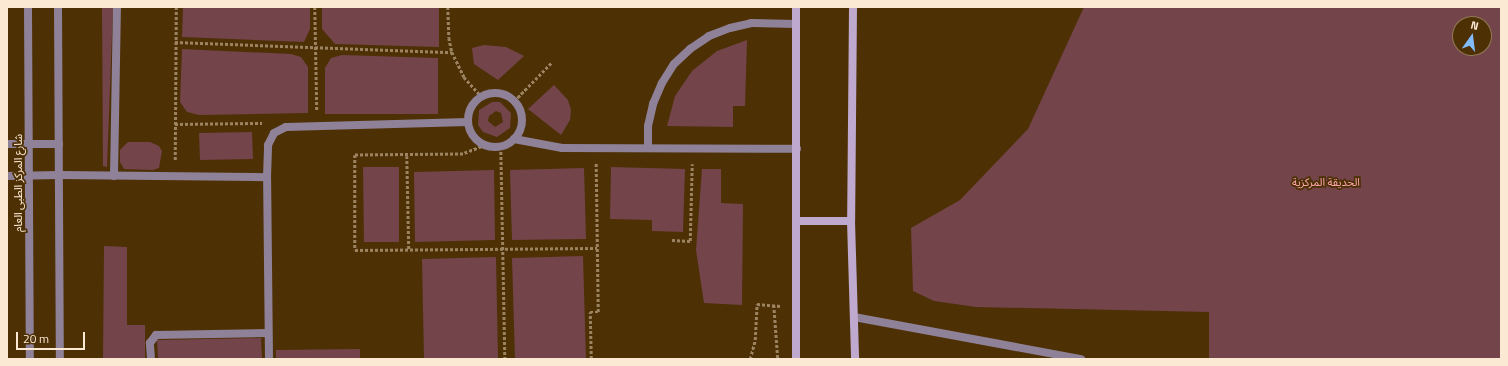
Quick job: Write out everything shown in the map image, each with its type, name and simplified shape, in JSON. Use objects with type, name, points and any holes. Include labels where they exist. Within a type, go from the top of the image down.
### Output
[{"type":"main road","points":[[796,7],[796,359]]},
{"type":"main road","points":[[853,7],[851,222],[855,359]]},
{"type":"main road","points":[[797,221],[851,222]]},
{"type":"street","name":"شارع المركز الطبى العام","points":[[28,7],[30,359]]},
{"type":"street","points":[[58,7],[60,359]]},
{"type":"street","points":[[114,176],[117,7]]},
{"type":"street","points":[[648,148],[648,126],[656,97],[674,64],[690,49],[709,36],[730,28],[751,23],[796,24]]},
{"type":"street","points":[[498,93],[514,101],[522,119],[519,134],[514,139],[501,147],[486,145],[473,136],[468,122],[472,107],[482,97],[498,93]]},
{"type":"street","points":[[269,359],[267,177],[268,144],[270,138],[279,129],[317,126],[468,122]]},
{"type":"street","points":[[514,139],[549,147],[797,149]]},
{"type":"street","points":[[7,144],[59,144]]},
{"type":"street","points":[[7,176],[267,177]]},
{"type":"street","points":[[854,317],[1081,359]]},
{"type":"street","points":[[151,359],[150,342],[156,335],[268,333]]},
{"type":"path","points":[[175,176],[176,7]]},
{"type":"path","points":[[315,7],[317,126]]},
{"type":"path","points":[[448,7],[449,38],[452,52],[464,77],[482,97]]},
{"type":"path","points":[[175,42],[452,52]]},
{"type":"path","points":[[514,101],[552,62]]},
{"type":"path","points":[[175,124],[265,123],[279,129]]},
{"type":"path","points":[[486,145],[463,154],[407,156],[355,155],[355,250],[597,248]]},
{"type":"path","points":[[501,147],[505,359]]},
{"type":"path","points":[[591,359],[590,312],[598,312],[596,148]]},
{"type":"path","points":[[672,240],[690,241],[693,148]]},
{"type":"path","points":[[407,156],[409,250]]},
{"type":"path","points":[[750,359],[755,340],[757,304],[797,308]]},
{"type":"path","points":[[774,305],[778,359]]},
{"type":"green space","points":[[102,7],[113,7],[107,167],[103,166]]},
{"type":"green space","points":[[183,7],[310,7],[310,29],[304,42],[182,37]]},
{"type":"green space","points":[[322,7],[439,7],[439,47],[335,44],[322,29]]},
{"type":"green space","name":"الحديقة المركزية","points":[[1084,7],[1501,7],[1501,359],[1209,359],[1209,312],[976,307],[934,301],[913,291],[911,228],[960,200],[1028,129]]},
{"type":"green space","points":[[747,40],[745,106],[733,106],[733,127],[667,126],[675,96],[692,71],[717,51]]},
{"type":"green space","points":[[484,45],[506,47],[524,56],[498,80],[474,64],[472,48]]},
{"type":"green space","points":[[182,49],[291,54],[301,57],[308,67],[308,113],[199,115],[187,112],[180,102]]},
{"type":"green space","points":[[342,55],[438,58],[438,114],[325,114],[325,68],[331,58]]},
{"type":"green space","points":[[554,85],[568,100],[571,110],[570,120],[561,135],[528,109]]},
{"type":"green space","points":[[492,102],[500,102],[511,113],[510,128],[497,137],[483,132],[478,125],[479,110]],"holes":[[[496,111],[501,113],[503,122],[495,127],[488,121],[489,116]]]},
{"type":"green space","points":[[252,132],[253,159],[200,160],[199,133]]},
{"type":"green space","points":[[128,142],[150,142],[159,146],[162,151],[159,168],[153,170],[124,169],[120,162],[120,150]]},
{"type":"green space","points":[[363,167],[399,167],[399,242],[364,242]]},
{"type":"green space","points":[[611,167],[685,169],[683,232],[652,231],[652,220],[610,219]]},
{"type":"green space","points":[[584,168],[586,239],[512,240],[510,170]]},
{"type":"green space","points":[[702,169],[721,169],[721,203],[743,204],[742,305],[704,303],[696,250]]},
{"type":"green space","points":[[494,170],[495,240],[415,242],[414,172]]},
{"type":"green space","points":[[104,246],[127,247],[127,325],[145,325],[145,359],[103,359]]},
{"type":"green space","points":[[583,256],[586,359],[515,359],[512,258]]},
{"type":"green space","points":[[496,257],[498,359],[424,359],[422,259]]},
{"type":"green space","points":[[261,338],[262,359],[158,359],[157,340]]},
{"type":"green space","points":[[360,349],[360,359],[276,359],[276,350]]}]
